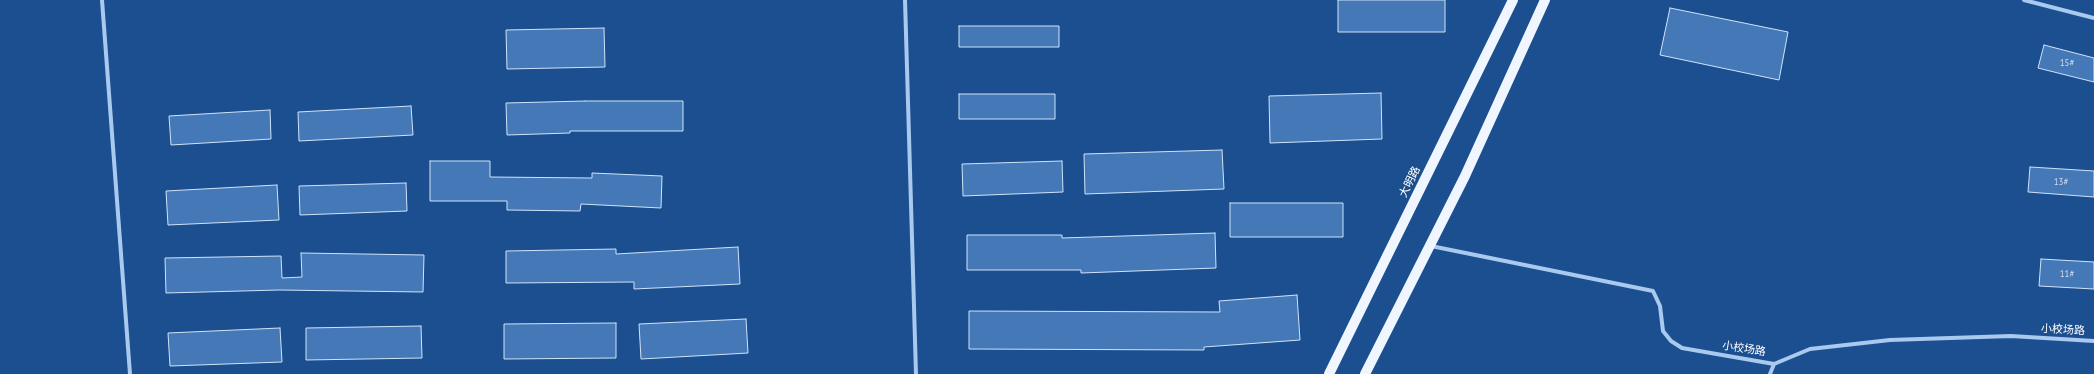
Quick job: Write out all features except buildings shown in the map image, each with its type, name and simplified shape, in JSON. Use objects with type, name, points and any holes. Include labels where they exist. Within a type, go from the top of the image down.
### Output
[{"type":"main road","name":"大明路","points":[[1328,374],[1513,0]]},
{"type":"main road","points":[[1365,374],[1431,246],[1545,0]]},
{"type":"street","points":[[102,0],[130,374]]},
{"type":"street","points":[[905,0],[916,374]]},
{"type":"street","points":[[2024,0],[2094,18]]},
{"type":"street","name":"小校场路","points":[[1431,246],[1653,291],[1660,306],[1663,331],[1671,341],[1682,348],[1774,364],[1810,349],[1890,340],[2011,336],[2094,341]]},
{"type":"street","points":[[1770,374],[1774,364]]}]
